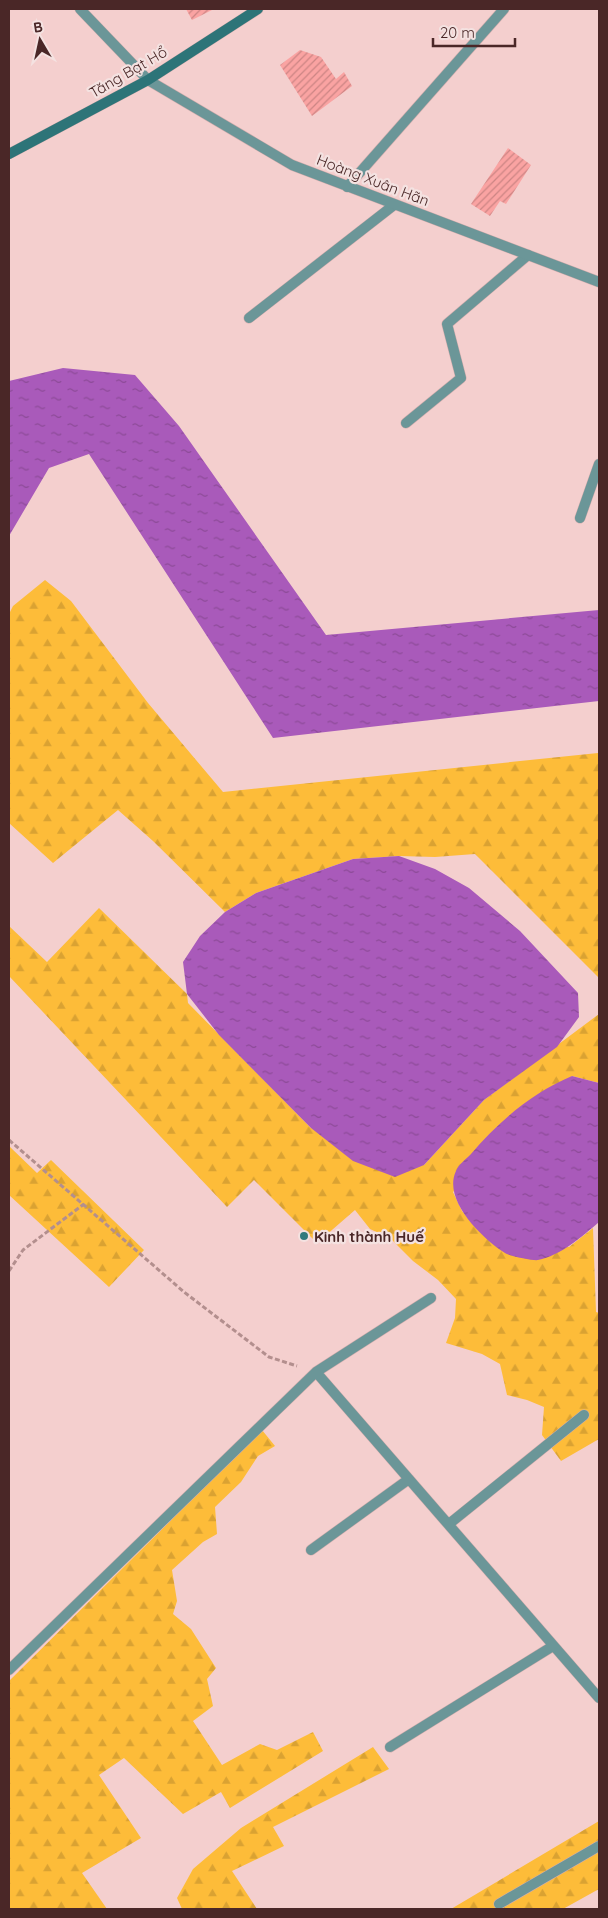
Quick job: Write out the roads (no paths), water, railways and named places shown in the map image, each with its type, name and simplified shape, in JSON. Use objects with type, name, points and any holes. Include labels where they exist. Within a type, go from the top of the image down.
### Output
[{"type":"main road","name":"Tăng Bạt Hổ","points":[[9,154],[148,80],[258,9]]},
{"type":"street","name":"Hoàng Xuân Hãn","points":[[80,9],[148,80],[292,165],[599,282]]},
{"type":"street","points":[[347,187],[504,9]]},
{"type":"street","points":[[249,318],[394,205]]},
{"type":"street","points":[[406,423],[461,378],[447,324],[528,255]]},
{"type":"street","points":[[580,518],[599,464]]},
{"type":"street","points":[[9,1670],[316,1372],[431,1298]]},
{"type":"street","points":[[316,1372],[554,1646],[597,1691]]},
{"type":"street","points":[[449,1524],[584,1416]]},
{"type":"street","points":[[311,1550],[409,1479]]},
{"type":"street","points":[[390,1748],[554,1646]]},
{"type":"street","points":[[499,1904],[599,1846]]},
{"type":"water","points":[[63,368],[135,375],[179,426],[326,635],[599,610],[599,701],[273,738],[89,454],[49,468],[9,536],[9,381]]},
{"type":"water","points":[[399,856],[435,869],[469,888],[520,931],[578,993],[579,1017],[557,1047],[484,1100],[424,1165],[395,1177],[353,1161],[311,1128],[219,1035],[187,994],[183,962],[200,936],[225,912],[256,893],[353,859]]},
{"type":"water","points":[[572,1076],[599,1083],[599,1222],[571,1245],[546,1258],[536,1260],[507,1254],[476,1229],[467,1218],[455,1194],[453,1182],[456,1171],[460,1164],[493,1130],[517,1109],[543,1091]]},
{"type":"place","name":"Kinh thành Huế","points":[[304,1236]]}]
